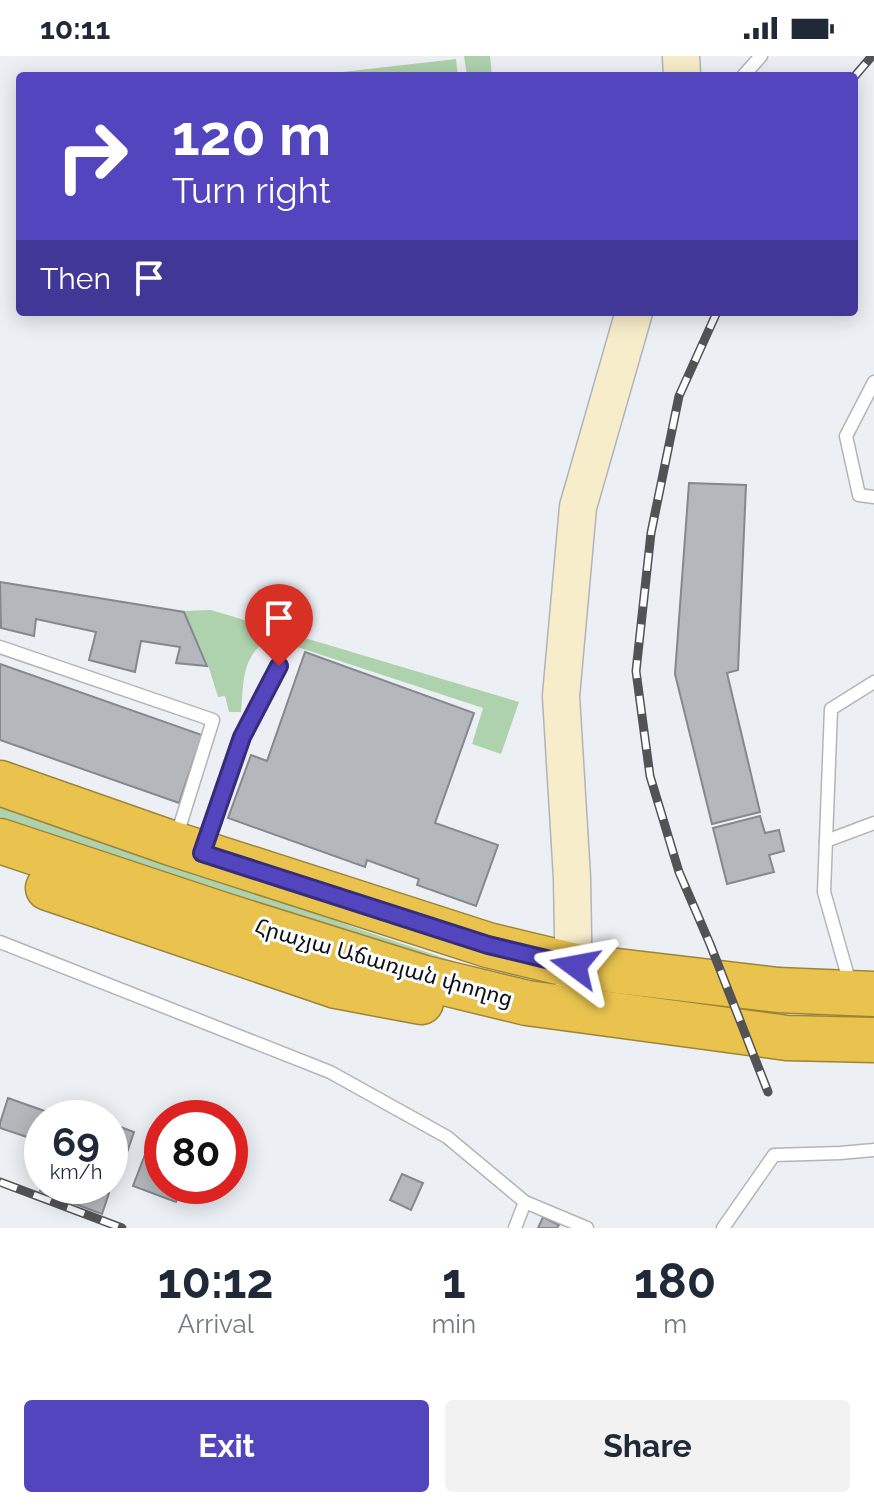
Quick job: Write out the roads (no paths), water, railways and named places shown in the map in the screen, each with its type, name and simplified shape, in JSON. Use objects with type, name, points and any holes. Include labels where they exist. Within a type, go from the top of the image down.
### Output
[{"type":"highway","name":"Հրաչյա Աճառյան փողոց","points":[[0,783],[188,848],[488,945],[575,966],[778,990],[863,993]]},
{"type":"highway","name":"Հրաչյա Աճառյան փողոց","points":[[0,841],[424,978],[527,1003],[787,1038],[874,1040]]},
{"type":"highway","points":[[0,872],[336,986],[480,1010],[527,1003]]},
{"type":"street","points":[[574,1010],[572,878],[561,696],[578,507],[633,316]]},
{"type":"lane","points":[[747,72],[761,56]]},
{"type":"lane","points":[[874,382],[846,436],[859,495],[874,497]]},
{"type":"lane","points":[[0,647],[213,720],[188,848]]},
{"type":"lane","points":[[188,848],[279,666]]},
{"type":"lane","points":[[863,993],[824,892],[831,709],[874,682]]},
{"type":"lane","points":[[826,841],[874,823]]},
{"type":"lane","points":[[0,942],[330,1072],[447,1137],[525,1202],[587,1228]]},
{"type":"lane","points":[[723,1228],[774,1155],[874,1150]]},
{"type":"lane","points":[[515,1228],[525,1202]]},
{"type":"railway","points":[[858,72],[872,56]]},
{"type":"railway","points":[[715,316],[679,396],[651,533],[636,671],[650,776],[679,872],[768,1092]]},
{"type":"railway","points":[[0,1182],[122,1228]]}]
